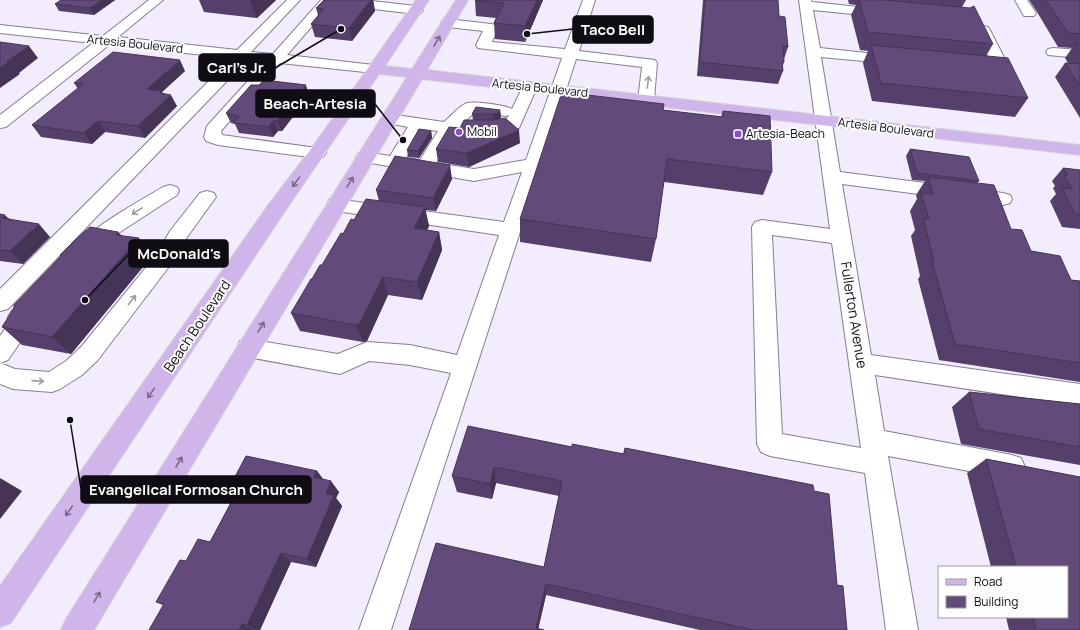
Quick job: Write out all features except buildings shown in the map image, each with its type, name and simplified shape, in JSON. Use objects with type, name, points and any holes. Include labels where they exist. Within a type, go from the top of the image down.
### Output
[{"type":"main road","points":[[77,630],[462,0]]},
{"type":"main road","name":"Beach Boulevard","points":[[0,612],[276,209],[317,153],[419,5]]},
{"type":"main road","name":"Artesia Boulevard","points":[[374,69],[1080,150]]},
{"type":"street","points":[[0,123],[157,0]]},
{"type":"street","points":[[0,303],[294,0]]},
{"type":"street","points":[[325,0],[419,5]]},
{"type":"street","points":[[317,153],[218,140],[212,137],[213,130],[328,0]]},
{"type":"street","points":[[375,630],[589,0]]},
{"type":"street","points":[[1021,0],[1029,13]]},
{"type":"street","points":[[806,3],[898,14]]},
{"type":"street","name":"Fullerton Avenue","points":[[806,3],[902,630]]},
{"type":"street","points":[[448,23],[491,28],[483,45],[650,63],[646,100]]},
{"type":"street","name":"Artesia Boulevard","points":[[0,29],[374,69]]},
{"type":"street","points":[[972,68],[1003,71],[983,30]]},
{"type":"street","points":[[813,52],[908,62]]},
{"type":"street","points":[[1053,52],[1080,54]]},
{"type":"street","points":[[389,119],[448,127],[494,127],[513,124],[529,87]]},
{"type":"street","points":[[395,162],[418,123]]},
{"type":"street","points":[[425,167],[448,127]]},
{"type":"street","points":[[365,157],[474,175],[534,164]]},
{"type":"street","points":[[832,177],[1003,199]]},
{"type":"street","points":[[74,261],[84,250],[113,227],[170,191]]},
{"type":"street","points":[[4,376],[52,382],[74,368],[89,354],[164,259],[177,236],[207,197]]},
{"type":"street","points":[[336,205],[511,230]]},
{"type":"street","points":[[842,237],[762,227],[770,444],[875,452],[1034,471]]},
{"type":"street","points":[[0,326],[19,317],[36,300]]},
{"type":"street","points":[[0,354],[21,325],[19,317]]},
{"type":"street","points":[[248,348],[340,364],[367,351],[410,355],[465,366]]},
{"type":"street","points":[[861,363],[1080,395]]},
{"type":"path","points":[[319,93],[325,90]]},
{"type":"place","name":"Carl's Jr.","points":[[341,29]]},
{"type":"place","name":"Taco Bell","points":[[527,34]]},
{"type":"place","name":"Mobil","points":[[459,132]]},
{"type":"place","name":"Artesia-Beach","points":[[738,134]]},
{"type":"place","name":"Beach-Artesia","points":[[403,140]]},
{"type":"place","name":"McDonald's","points":[[85,300]]},
{"type":"place","name":"Evangelical Formosan Church","points":[[70,420]]}]
